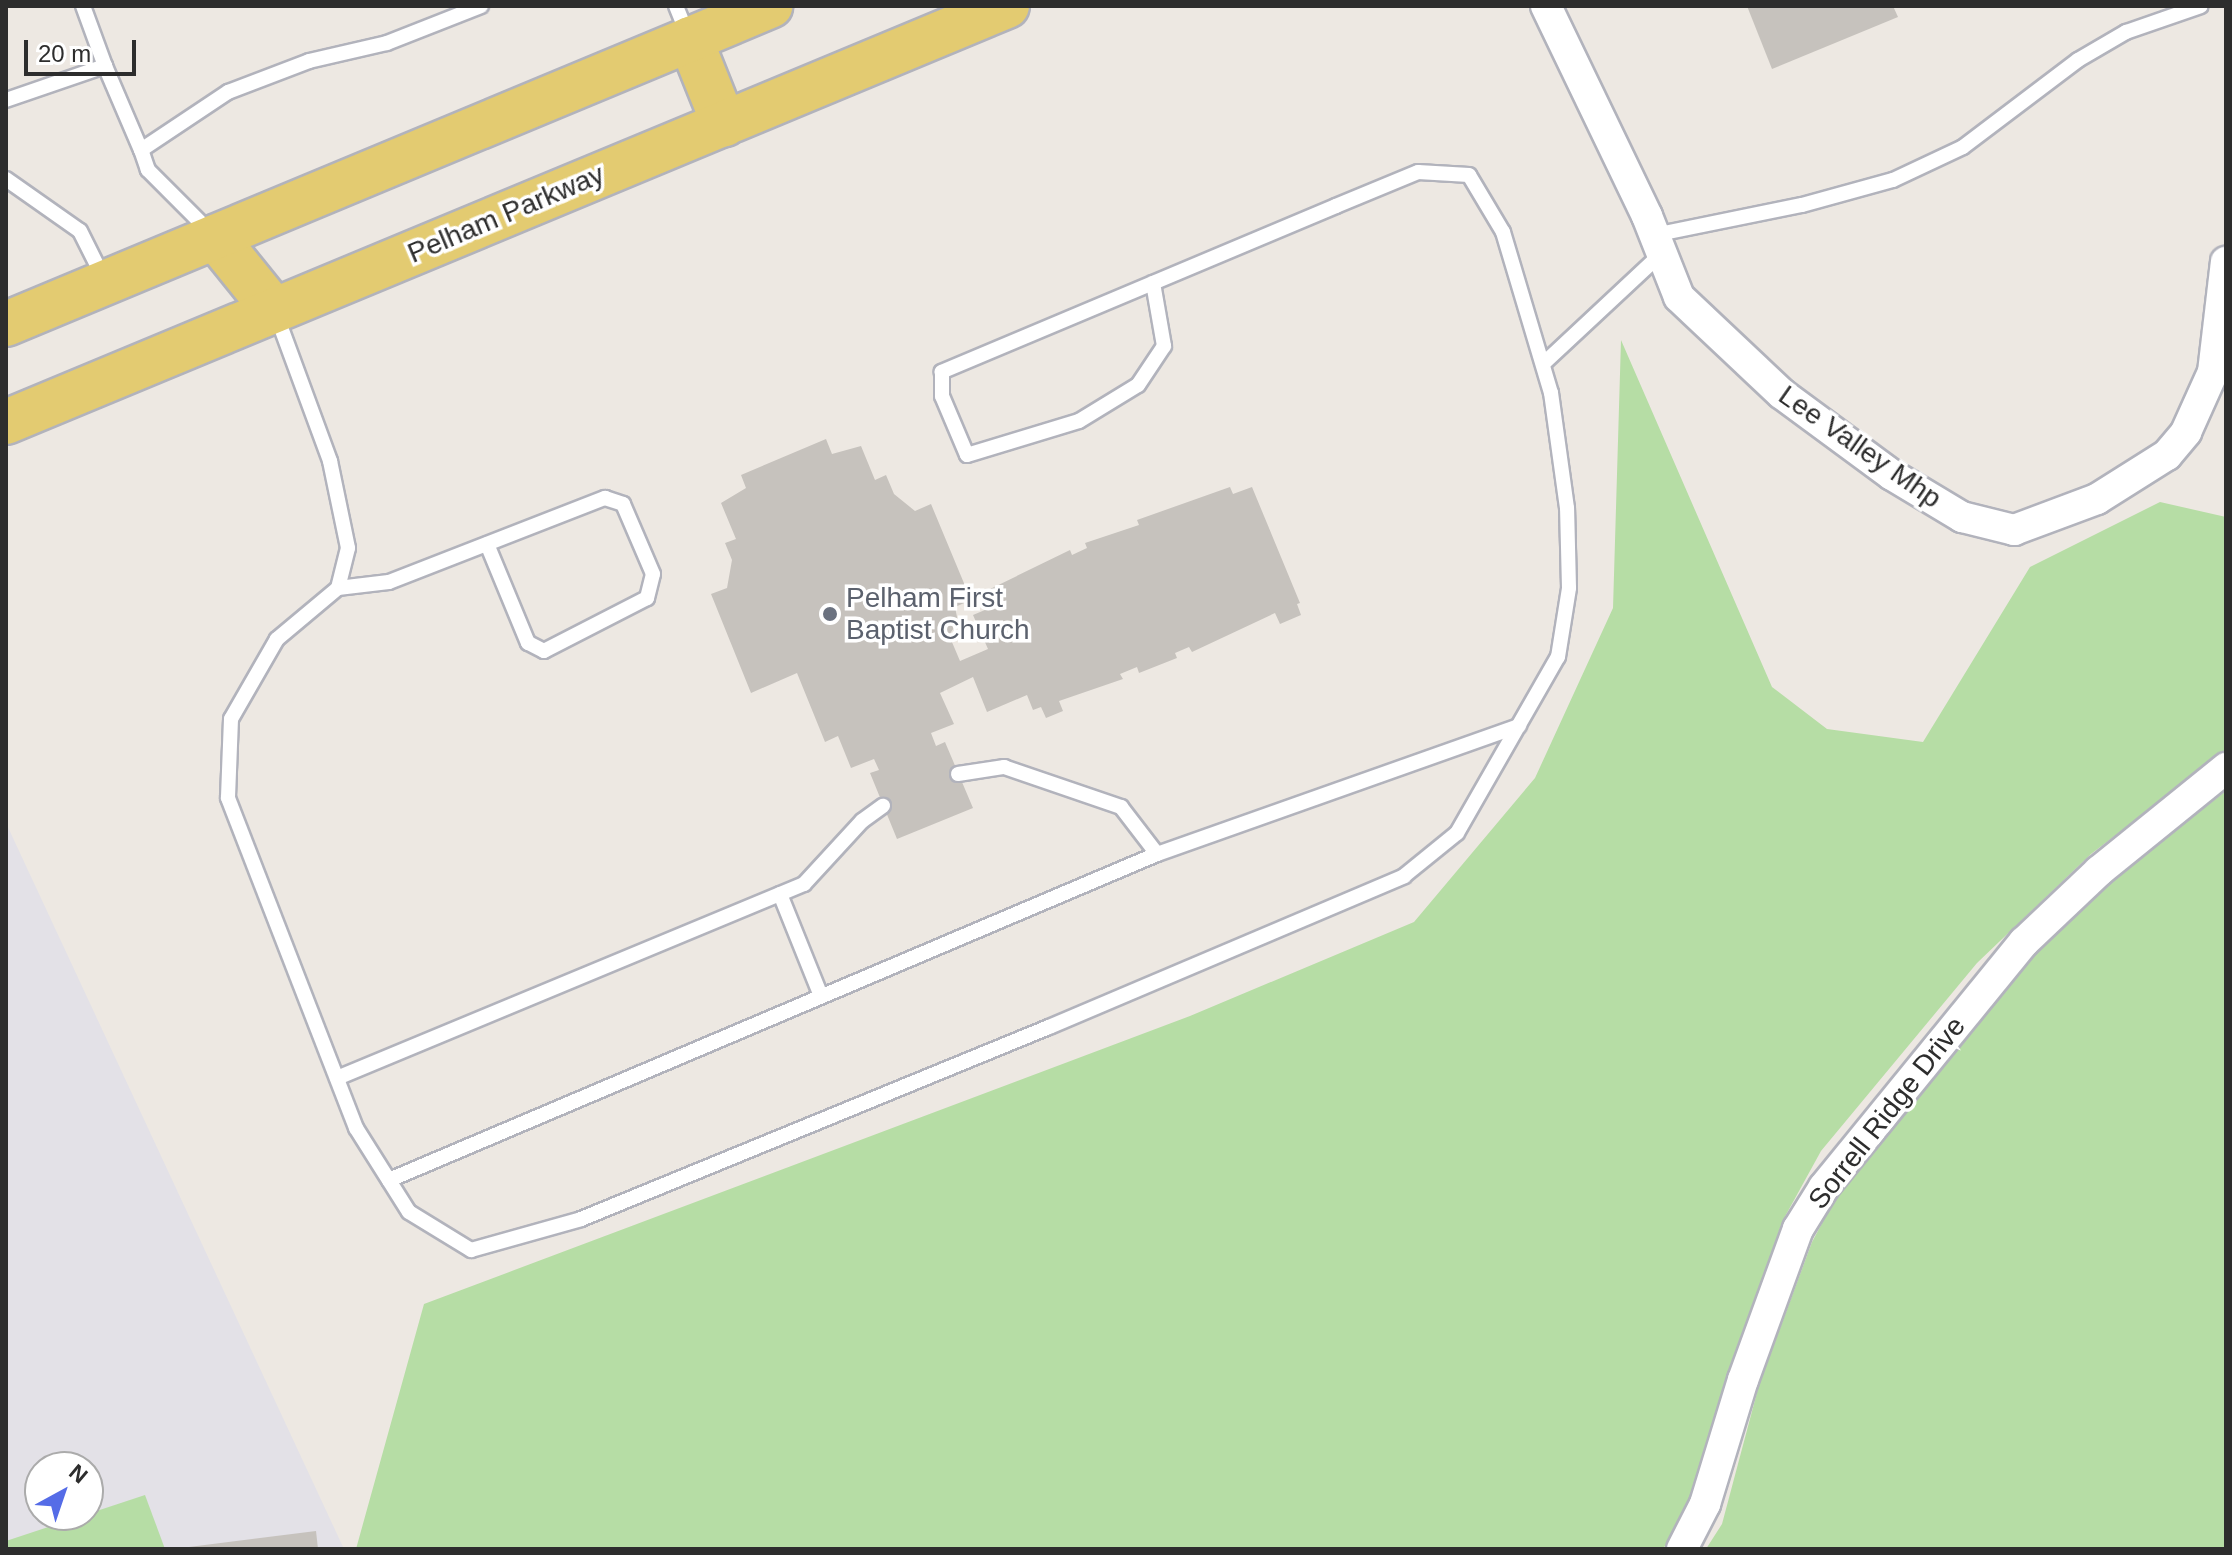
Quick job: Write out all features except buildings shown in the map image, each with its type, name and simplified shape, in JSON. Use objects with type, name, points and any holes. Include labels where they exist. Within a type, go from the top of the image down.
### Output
[{"type":"main road","points":[[6,324],[215,237],[683,23],[770,6]]},
{"type":"main road","name":"Pelham Parkway","points":[[6,422],[1007,6]]},
{"type":"main road","points":[[683,23],[724,124]]},
{"type":"main road","points":[[215,237],[274,310]]},
{"type":"street","name":"Lee Valley Mhp","points":[[1546,6],[1658,244],[1679,297],[1782,394],[1892,475],[1939,503],[1995,529],[2014,530],[2062,515],[2125,483],[2167,455],[2186,432],[2213,372],[2226,262]]},
{"type":"street","name":"Sorrell Ridge Drive","points":[[1682,1549],[1705,1504],[1743,1380],[1798,1229],[1824,1187],[2024,942],[2099,871],[2226,768]]},
{"type":"lane","points":[[83,6],[148,170],[215,237]]},
{"type":"lane","points":[[141,150],[228,92],[309,61],[387,43],[481,6]]},
{"type":"lane","points":[[1543,364],[1658,244],[1893,180],[1963,147],[2078,60],[2126,32],[2201,6]]},
{"type":"lane","points":[[6,100],[105,66]]},
{"type":"lane","points":[[487,544],[528,643],[544,651],[647,598],[653,574],[623,504],[605,498],[389,582],[338,588],[277,639],[231,719],[228,798],[356,1128],[409,1212],[471,1250],[581,1219],[1404,876],[1457,833],[1558,657],[1569,588],[1567,508],[1543,364],[1503,232],[1469,175],[1418,172],[1153,283],[942,372],[942,396],[967,455],[1079,421],[1138,385],[1164,346],[1153,283]]},
{"type":"lane","points":[[6,179],[80,231],[106,283]]},
{"type":"lane","points":[[274,310],[330,461],[348,548],[338,588]]},
{"type":"lane","points":[[389,1180],[1157,854],[1519,726]]},
{"type":"lane","points":[[958,774],[1004,767],[1121,807],[1157,854]]},
{"type":"lane","points":[[337,1078],[780,894],[823,867],[862,821],[883,806]]},
{"type":"lane","points":[[780,894],[821,996]]},
{"type":"shaded area","points":[[6,823],[344,1549],[6,1549]]},
{"type":"green space","points":[[1621,340],[1772,687],[1827,729],[1923,742],[2030,567],[2160,502],[2226,517],[2226,751],[2091,854],[1977,963],[1821,1151],[1782,1222],[1688,1509],[1663,1549],[356,1549],[424,1304],[1190,1016],[1414,922],[1535,778],[1613,608]]},
{"type":"green space","points":[[2226,791],[2226,1549],[1706,1549],[1722,1524],[1759,1385],[1812,1242],[1846,1178],[1908,1110],[2005,985],[2107,883]]},
{"type":"green space","points":[[145,1495],[165,1549],[6,1549],[6,1541],[36,1531],[104,1531],[104,1509]]},
{"type":"place","name":"Pelham First Baptist Church","points":[[830,614]]}]
